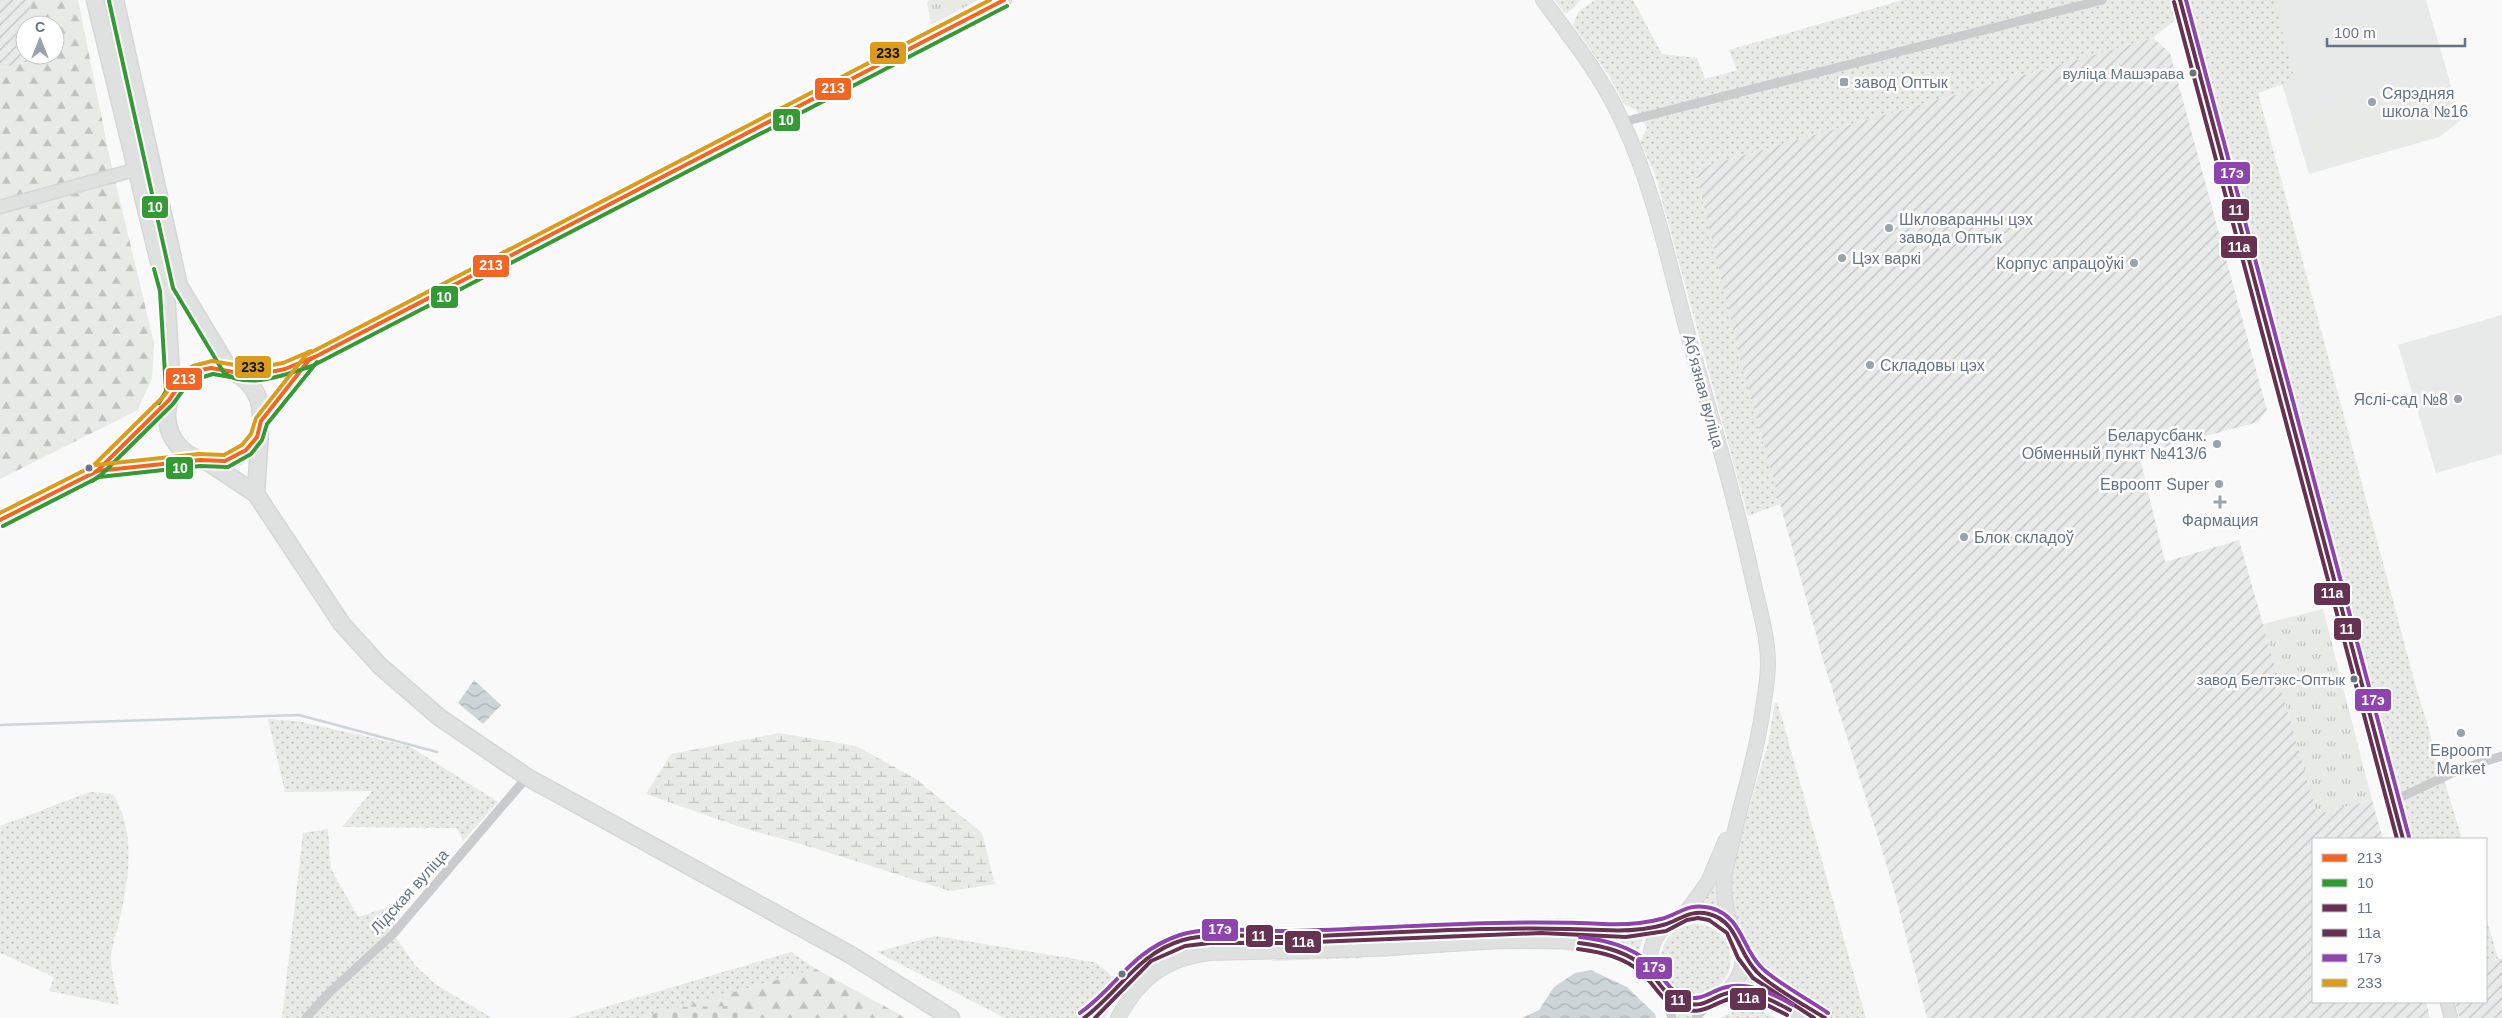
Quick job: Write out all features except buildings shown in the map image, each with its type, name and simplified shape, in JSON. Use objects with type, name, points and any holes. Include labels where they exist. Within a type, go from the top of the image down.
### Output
[{"type":"highway","points":[[95,0],[166,290],[171,397],[167,417],[170,433],[179,447],[256,494],[342,624],[380,666],[440,717],[527,777],[851,955],[951,1018]]},
{"type":"highway","points":[[115,0],[180,286],[232,371],[254,389],[261,404],[256,494]]},
{"type":"highway","points":[[0,520],[97,470],[171,397],[182,380],[196,371],[212,367],[232,371]]},
{"type":"highway","points":[[97,470],[225,461],[240,455],[252,444],[261,425]]},
{"type":"main road","points":[[232,371],[264,374],[309,360],[1004,0]]},
{"type":"main road","name":"Абʼязная вуліца","points":[[1543,0],[1597,76],[1623,122],[1651,200],[1741,527],[1765,635],[1768,664],[1757,747],[1740,807],[1724,878],[1724,901],[1732,929],[1739,941],[1743,955]]},
{"type":"main road","points":[[261,425],[309,360]]},
{"type":"main road","name":"Абʼязная вуліца","points":[[1084,1018],[1099,1007],[1148,956],[1183,940],[1540,927],[1626,931],[1664,925],[1685,914],[1708,882],[1740,807]]},
{"type":"main road","name":"Абʼязная вуліца","points":[[1685,914],[1711,914],[1722,920],[1732,929]]},
{"type":"main road","points":[[1653,976],[1650,958],[1654,940],[1664,925]]},
{"type":"main road","points":[[1118,1018],[1135,990],[1144,980],[1162,967],[1190,955],[1209,953],[1374,949],[1497,941],[1554,941],[1604,945],[1624,953],[1653,976],[1665,992],[1678,1001],[1693,1005],[1709,1003],[1728,993],[1740,976],[1743,955]]},
{"type":"street","points":[[1623,122],[2102,0]]},
{"type":"street","points":[[2180,0],[2241,240],[2403,838]]},
{"type":"street","points":[[0,207],[136,169],[149,167],[155,170]]},
{"type":"street","points":[[2393,801],[2461,769],[2502,756]]},
{"type":"street","name":"Лідская вуліца","points":[[306,1018],[328,993],[393,934],[527,777]]},
{"type":"street","name":"Абʼязная вуліца","points":[[1743,955],[1757,973],[1771,984],[1825,1018]]},
{"type":"street","points":[[1665,992],[1672,1018]]},
{"type":"street","points":[[1728,993],[1752,994],[1773,1000],[1802,1018]]},
{"type":"street","points":[[1696,1018],[1709,1003]]},
{"type":"street","points":[[2447,1003],[2451,1018]]},
{"type":"shaded area","points":[[0,0],[29,0],[32,15],[15,15],[15,65],[0,68]]},
{"type":"shaded area","name":"Сярэдняя школа №16","points":[[2257,0],[2426,0],[2461,120],[2439,137],[2309,174]]},
{"type":"shaded area","points":[[2153,38],[2170,53],[2267,410],[2258,422],[2139,454],[2165,562],[2239,540],[2317,814],[2372,800],[2383,838],[2312,838],[2312,1003],[2426,1003],[2430,1018],[1927,1018],[1893,886],[1824,663],[1740,359],[1695,169]]},
{"type":"shaded area","name":"Яслі-сад №8","points":[[2502,315],[2502,454],[2436,473],[2398,345]]},
{"type":"shaded area","points":[[2502,958],[2502,1018],[2460,1018],[2455,1003],[2487,1003],[2487,963]]},
{"type":"green space","points":[[29,0],[78,0],[110,159],[154,343],[152,378],[138,410],[0,479],[0,68],[15,65],[65,65],[65,15],[32,15]]},
{"type":"green space","points":[[930,0],[978,0],[931,25],[927,2]]},
{"type":"green space","points":[[1555,0],[1580,0],[1575,7],[1565,14]]},
{"type":"green space","points":[[1595,0],[1633,0],[1662,54],[1697,58],[1705,79],[1737,70],[1729,50],[1903,0],[2171,0],[2176,19],[2153,38],[1695,169],[1740,359],[1780,504],[1748,516],[1655,174],[1640,142],[1647,128],[1636,110],[1624,104],[1610,77],[1573,25],[1578,12]]},
{"type":"green space","points":[[2188,0],[2274,0],[2295,80],[2258,93],[2416,687],[2462,838],[2411,838]]},
{"type":"green space","points":[[2422,82],[2434,84],[2442,88],[2449,94],[2452,101],[2451,117],[2438,134],[2327,163],[2316,162],[2306,151],[2301,138],[2301,132],[2303,125],[2312,113]]},
{"type":"green space","points":[[2323,609],[2372,800],[2317,814],[2263,624]]},
{"type":"green space","points":[[1775,702],[1778,704],[1866,1018],[1835,1018],[1809,999],[1771,978],[1754,962],[1732,912],[1729,884],[1732,866],[1768,744]]},
{"type":"green space","points":[[268,719],[297,721],[409,746],[498,802],[463,841],[457,828],[342,827],[372,791],[285,792]]},
{"type":"green space","points":[[779,733],[856,746],[916,779],[982,833],[995,884],[950,891],[811,847],[743,828],[646,794],[671,754]]},
{"type":"green space","points":[[90,792],[113,794],[120,808],[128,838],[127,884],[111,955],[119,1005],[49,991],[54,977],[0,953],[0,826]]},
{"type":"green space","points":[[328,829],[331,869],[358,917],[398,904],[396,938],[415,965],[435,984],[492,1018],[282,1018],[303,833]]},
{"type":"green space","points":[[1721,868],[1718,888],[1718,910],[1700,903]]},
{"type":"green space","points":[[1562,918],[1599,920],[1604,923],[1603,925],[1502,922],[1334,931],[1213,932],[1216,929],[1302,928]]},
{"type":"green space","points":[[2487,920],[2498,959],[2487,963]]},
{"type":"green space","points":[[1696,924],[1709,927],[1721,934],[1728,946],[1731,959],[1728,972],[1721,984],[1709,991],[1696,994],[1683,991],[1671,984],[1664,972],[1661,959],[1664,946],[1671,934],[1683,927]]},
{"type":"green space","points":[[1644,933],[1638,956],[1620,943],[1608,939],[1608,936]]},
{"type":"green space","points":[[935,936],[1094,962],[1110,975],[1114,981],[1116,987],[1113,1001],[1105,1018],[1005,1018],[877,952]]},
{"type":"green space","points":[[1353,940],[1353,943],[1212,946],[1212,941]]},
{"type":"green space","points":[[1556,945],[1600,949],[1594,953],[1514,949],[1381,957],[1388,952]]},
{"type":"green space","points":[[791,952],[816,969],[640,1018],[568,1018]]},
{"type":"green space","points":[[1360,955],[1363,958],[1270,961],[1287,956]]},
{"type":"green space","points":[[1746,968],[1770,991],[1816,1018],[1759,989],[1738,987]]},
{"type":"green space","points":[[816,969],[906,1018],[640,1018]]},
{"type":"green space","points":[[1729,999],[1754,999],[1783,1014],[1781,1016],[1758,1003],[1743,1001],[1707,1011],[1720,1002]]},
{"type":"green space","points":[[735,1006],[740,1018],[640,1018],[676,1007]]},
{"type":"green space","points":[[1752,1007],[1776,1018],[1720,1018],[1740,1009]]},
{"type":"green space","points":[[1673,1008],[1693,1012],[1691,1018],[1678,1018]]},
{"type":"water","points":[[474,680],[501,705],[483,724],[458,703]]},
{"type":"water","points":[[1591,970],[1627,987],[1655,1014],[1656,1018],[1522,1018],[1539,1010],[1554,987],[1575,973]]},
{"type":"waterway","points":[[0,725],[299,715],[437,752]]},
{"type":"transit line","name":"233","points":[[0,513],[95,465],[199,454],[224,455],[242,445],[251,434],[256,418],[306,355],[990,0]]},
{"type":"transit line","name":"213","points":[[0,520],[97,471],[200,460],[225,461],[246,450],[257,437],[261,421],[309,360],[1004,0]]},
{"type":"transit line","name":"11","points":[[2180,0],[2403,838]]},
{"type":"transit line","name":"17э","points":[[2186,0],[2409,837]]},
{"type":"transit line","name":"10","points":[[109,1],[173,288],[224,373],[234,378],[245,380],[268,379],[312,366],[1007,6]]},
{"type":"transit line","name":"11а","points":[[2174,2],[2397,838]]},
{"type":"transit line","name":"10","points":[[154,269],[160,291],[166,391],[159,403]]},
{"type":"transit line","name":"233","points":[[86,469],[93,466],[164,396],[179,375],[193,366],[212,361],[246,367],[261,367],[283,363],[311,351]]},
{"type":"transit line","name":"213","points":[[89,475],[97,471],[169,400],[183,380],[196,371],[211,368],[245,374],[261,374],[285,369],[314,357]]},
{"type":"transit line","name":"10","points":[[3,526],[99,477],[200,466],[228,467],[251,454],[262,440],[267,424],[317,362]]},
{"type":"transit line","name":"10","points":[[92,481],[101,475],[173,404],[193,380],[213,374],[248,380]]},
{"type":"transit line","name":"17э","points":[[1080,1013],[1149,950],[1163,942],[1192,932],[1205,930],[1292,931],[1486,923],[1625,924],[1661,919],[1696,906],[1711,908],[1729,918],[1754,958],[1766,972],[1828,1013]]},
{"type":"transit line","name":"11","points":[[1084,1018],[1153,954],[1167,946],[1195,937],[1223,935],[1294,937],[1525,928],[1632,930],[1655,927],[1696,913],[1709,914],[1726,923],[1751,965],[1763,978],[1825,1018]]},
{"type":"transit line","name":"11а","points":[[1095,1018],[1151,961],[1185,946],[1210,943],[1290,943],[1541,933],[1626,937],[1666,931],[1687,920],[1698,918],[1709,920],[1727,933],[1738,958],[1753,978],[1814,1018]]},
{"type":"transit line","name":"17э","points":[[1580,937],[1608,942],[1635,953],[1651,964],[1670,987],[1683,996],[1696,998],[1727,987],[1744,986],[1770,993],[1793,1005]]},
{"type":"transit line","name":"11","points":[[1579,943],[1607,948],[1634,959],[1649,971],[1671,997],[1681,1002],[1696,1005],[1728,993],[1744,992],[1768,999],[1790,1010]]},
{"type":"transit line","name":"11а","points":[[1578,949],[1620,959],[1635,967],[1669,1003],[1681,1009],[1689,1011],[1701,1010],[1729,999],[1744,998],[1767,1005],[1787,1015]]},
{"type":"place","name":"вуліца Машэрава","points":[[2193,73]]},
{"type":"place","name":"завод Оптык","points":[[1844,82]]},
{"type":"place","name":"Сярэдняя школа №16","points":[[2372,102]]},
{"type":"place","name":"Шкловаранны цэх завода Оптык","points":[[1889,228]]},
{"type":"place","name":"Цэх варкі","points":[[1842,258]]},
{"type":"place","name":"Корпус апрацоўкі","points":[[2134,263]]},
{"type":"place","name":"Складовы цэх","points":[[1870,365]]},
{"type":"place","name":"Яслі-сад №8","points":[[2458,399]]},
{"type":"place","name":"Беларусбанк. Обменный пункт №413/6","points":[[2217,444]]},
{"type":"place","name":"Евроопт Super","points":[[2219,484]]},
{"type":"place","name":"Фармация","points":[[2220,502]]},
{"type":"place","name":"Блок складоў","points":[[1964,537]]},
{"type":"place","name":"завод Белтэкс-Оптык","points":[[2354,679]]},
{"type":"place","name":"Евроопт Market","points":[[2461,733]]}]
